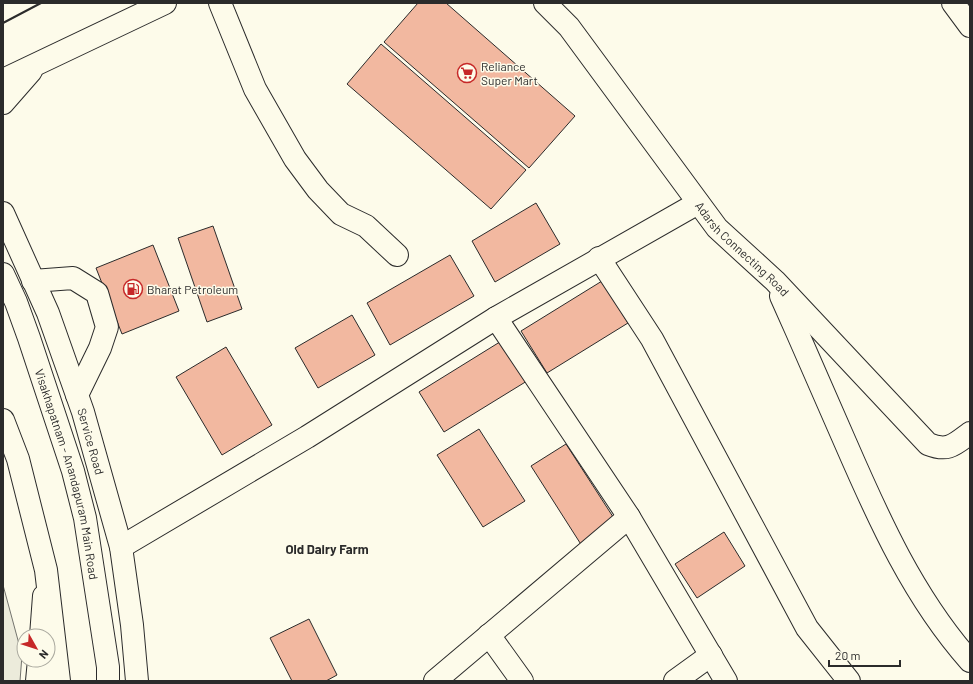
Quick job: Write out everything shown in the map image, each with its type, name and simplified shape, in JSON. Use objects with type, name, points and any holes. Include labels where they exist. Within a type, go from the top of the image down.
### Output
[{"type":"street","points":[[3,80],[165,3]]},
{"type":"street","points":[[220,3],[255,90],[295,159],[318,190],[341,214],[366,226],[397,255]]},
{"type":"street","name":"Adarsh Connecting Road","points":[[545,3],[569,27],[717,228],[775,281],[928,444],[940,449],[968,439]]},
{"type":"street","points":[[953,3],[970,26]]},
{"type":"street","points":[[3,68],[38,63]]},
{"type":"street","points":[[3,73],[38,63]]},
{"type":"street","points":[[3,103],[38,63]]},
{"type":"street","points":[[121,547],[307,437],[496,318],[698,203]]},
{"type":"street","name":"Service Road","points":[[3,213],[48,314],[77,395],[121,547],[132,625],[137,681]]},
{"type":"street","points":[[599,258],[652,339],[807,628],[849,681]]},
{"type":"street","name":"Visakhapatnam - Anandapuram Main Road","points":[[3,274],[16,302],[48,390],[75,478],[85,518],[108,667],[108,681]]},
{"type":"street","points":[[33,281],[73,278],[97,293],[107,327],[100,348],[77,395]]},
{"type":"street","points":[[775,281],[881,524],[934,614],[950,638],[970,661]]},
{"type":"street","points":[[496,318],[629,517],[726,681]]},
{"type":"street","points":[[3,420],[18,459],[46,570],[59,681]]},
{"type":"street","points":[[435,681],[629,517]]},
{"type":"street","points":[[42,628],[46,570]]},
{"type":"street","points":[[489,635],[522,681]]},
{"type":"street","points":[[675,681],[711,655]]},
{"type":"street","points":[[37,681],[38,668]]},
{"type":"shaded area","points":[[3,585],[16,633],[16,668],[21,668],[20,681],[3,681]]},
{"type":"building","points":[[418,3],[446,3],[575,116],[529,168],[384,42]]},
{"type":"building","points":[[381,44],[526,170],[491,209],[347,84]]},
{"type":"building","points":[[536,203],[560,244],[495,282],[472,241]]},
{"type":"building","points":[[213,226],[242,309],[207,322],[178,238]]},
{"type":"building","points":[[153,245],[179,311],[122,334],[96,268]]},
{"type":"building","points":[[450,255],[474,296],[390,345],[367,303]]},
{"type":"building","points":[[602,281],[628,323],[547,373],[521,331]]},
{"type":"building","points":[[352,315],[375,355],[318,388],[295,348]]},
{"type":"building","points":[[503,340],[527,381],[444,432],[419,392]]},
{"type":"building","points":[[226,347],[272,425],[222,455],[176,377]]},
{"type":"building","points":[[479,429],[525,501],[483,527],[437,455]]},
{"type":"building","points":[[566,444],[617,523],[582,546],[531,466]]},
{"type":"building","points":[[724,532],[745,566],[697,598],[675,564]]},
{"type":"building","points":[[309,619],[337,675],[326,681],[292,681],[270,638]]},
{"type":"wall","points":[[3,23],[41,3]]},
{"type":"place","name":"Reliance Super Mart","points":[[467,73]]},
{"type":"place","name":"Bharat Petroleum","points":[[133,289]]},
{"type":"district","name":"Old Dairy Farm","points":[[327,549]]}]
